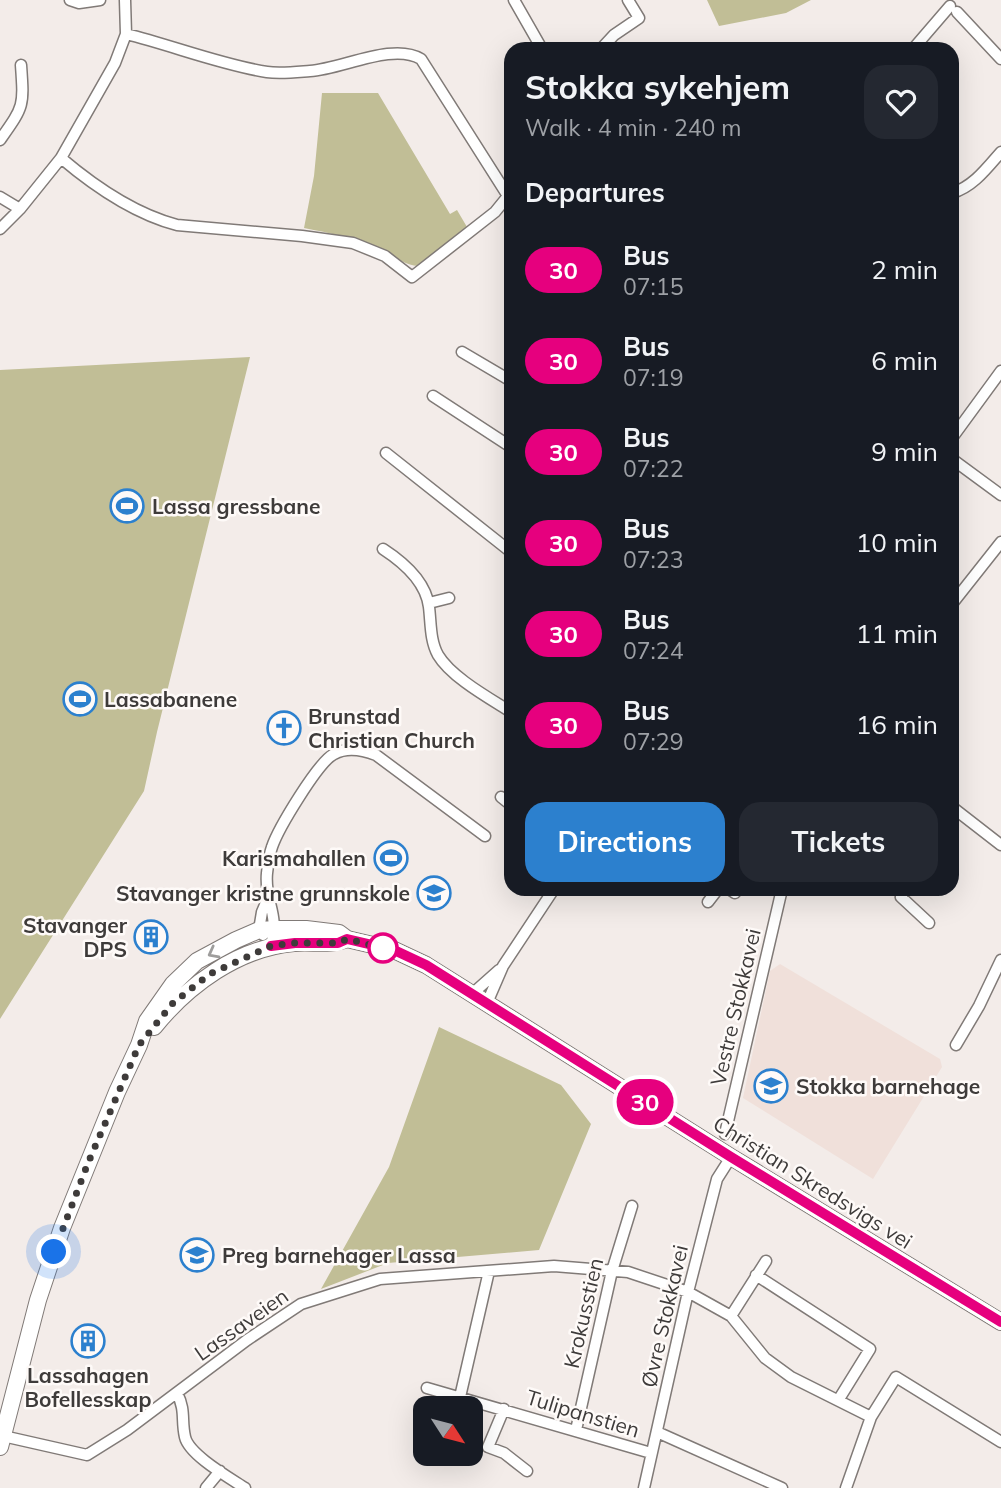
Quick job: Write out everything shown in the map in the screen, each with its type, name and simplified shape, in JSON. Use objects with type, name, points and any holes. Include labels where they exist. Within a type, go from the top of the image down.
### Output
[{"type":"main road","name":"Christian Skredsvigs vei","points":[[259,930],[339,933],[347,939],[406,955],[488,1003],[731,1157],[1001,1322]]},
{"type":"main road","points":[[1,1442],[38,1300],[61,1228],[147,1021],[163,996],[197,961],[259,930]]},
{"type":"main road","name":"Christian Skredsvigs vei","points":[[139,1045],[173,1003],[210,974],[231,963],[271,946],[338,943],[347,939]]},
{"type":"street","points":[[70,0],[79,3],[100,0]]},
{"type":"street","points":[[0,229],[20,209],[61,158],[116,63],[126,34],[125,0]]},
{"type":"street","points":[[514,0],[538,42]]},
{"type":"street","points":[[608,42],[639,18],[628,0]]},
{"type":"street","points":[[920,42],[953,9],[1001,59]]},
{"type":"street","points":[[126,34],[269,72],[314,71],[411,53],[421,59],[504,190]]},
{"type":"street","points":[[0,140],[22,107],[24,99],[21,65]]},
{"type":"street","points":[[959,191],[964,190],[986,170],[1001,152]]},
{"type":"street","points":[[61,158],[128,205],[160,220],[177,225],[354,243],[385,256],[412,277],[495,212],[504,201]]},
{"type":"street","points":[[0,197],[20,209]]},
{"type":"street","points":[[462,352],[504,377]]},
{"type":"street","points":[[959,428],[1001,371]]},
{"type":"street","points":[[433,396],[504,442]]},
{"type":"street","points":[[386,453],[504,546]]},
{"type":"street","points":[[959,464],[1001,495]]},
{"type":"street","points":[[959,595],[1001,542]]},
{"type":"street","points":[[383,549],[406,566],[429,603],[432,640],[438,654],[454,672],[504,707]]},
{"type":"street","points":[[429,603],[449,598]]},
{"type":"street","points":[[271,946],[259,930],[268,898],[267,877],[271,849],[278,831],[323,764],[333,754],[363,750],[376,755],[485,836]]},
{"type":"street","points":[[959,812],[1001,845]]},
{"type":"street","points":[[488,1003],[503,965],[549,896]]},
{"type":"street","points":[[708,902],[713,896]]},
{"type":"street","name":"Vestre Stokkavei","points":[[725,1133],[780,896]]},
{"type":"street","points":[[902,896],[929,923]]},
{"type":"street","points":[[268,898],[273,905],[276,929],[271,946]]},
{"type":"street","points":[[956,1045],[1001,960]]},
{"type":"street","points":[[469,992],[503,965]]},
{"type":"street","name":"Øvre Stokkavei","points":[[644,1488],[688,1292],[717,1180],[731,1157]]},
{"type":"street","name":"Krokusstien","points":[[576,1430],[612,1271],[632,1206]]},
{"type":"street","points":[[766,1261],[731,1316],[765,1358],[791,1377],[839,1399],[871,1418]]},
{"type":"street","name":"Lassaveien","points":[[1,1442],[87,1455],[301,1304],[380,1279],[554,1266],[628,1272],[688,1292],[731,1316]]},
{"type":"street","points":[[460,1396],[489,1271]]},
{"type":"street","points":[[756,1275],[870,1349],[839,1399]]},
{"type":"street","points":[[846,1488],[871,1418],[896,1377],[1001,1442]]},
{"type":"street","name":"Tulipanstien","points":[[427,1388],[460,1396]]},
{"type":"street","points":[[177,1393],[184,1411],[187,1443],[245,1488]]},
{"type":"street","name":"Tulipanstien","points":[[483,1403],[652,1453]]},
{"type":"street","name":"Tulipanstien","points":[[504,1409],[488,1447],[505,1453],[527,1471]]},
{"type":"street","points":[[657,1432],[782,1488]]},
{"type":"street","points":[[206,1488],[220,1471]]},
{"type":"shaded area","points":[[707,0],[811,0],[786,13],[719,26]]},
{"type":"shaded area","points":[[322,93],[378,93],[450,214],[457,210],[467,227],[418,266],[407,264],[360,241],[304,228],[314,176]]},
{"type":"shaded area","name":"Lassabanene","points":[[250,357],[144,791],[0,1019],[0,370]]},
{"type":"shaded area","points":[[780,964],[940,1059],[942,1067],[873,1179],[743,1098],[770,971]]},
{"type":"shaded area","points":[[439,1027],[561,1085],[591,1124],[539,1250],[388,1263],[321,1289],[389,1167]]},
{"type":"bus line","name":"30","points":[[271,946],[338,943],[347,939],[394,950],[426,965],[731,1157],[1001,1322]]},
{"type":"place","name":"Lassa gressbane","points":[[127,506]]},
{"type":"place","name":"Lassabanene","points":[[80,699]]},
{"type":"place","name":"Brunstad Christian Church","points":[[284,728]]},
{"type":"place","name":"Karismahallen","points":[[391,858]]},
{"type":"place","name":"Stavanger kristne grunnskole","points":[[434,893]]},
{"type":"place","name":"Stavanger DPS","points":[[151,937]]},
{"type":"place","name":"Stokka barnehage","points":[[771,1086]]},
{"type":"place","name":"Preg barnehager Lassa","points":[[197,1255]]},
{"type":"place","name":"Lassahagen Bofellesskap","points":[[88,1341]]},
{"type":"route","points":[[54,1252],[61,1228],[139,1045],[173,1003],[210,974],[271,946],[338,943],[347,939],[383,948]]}]
